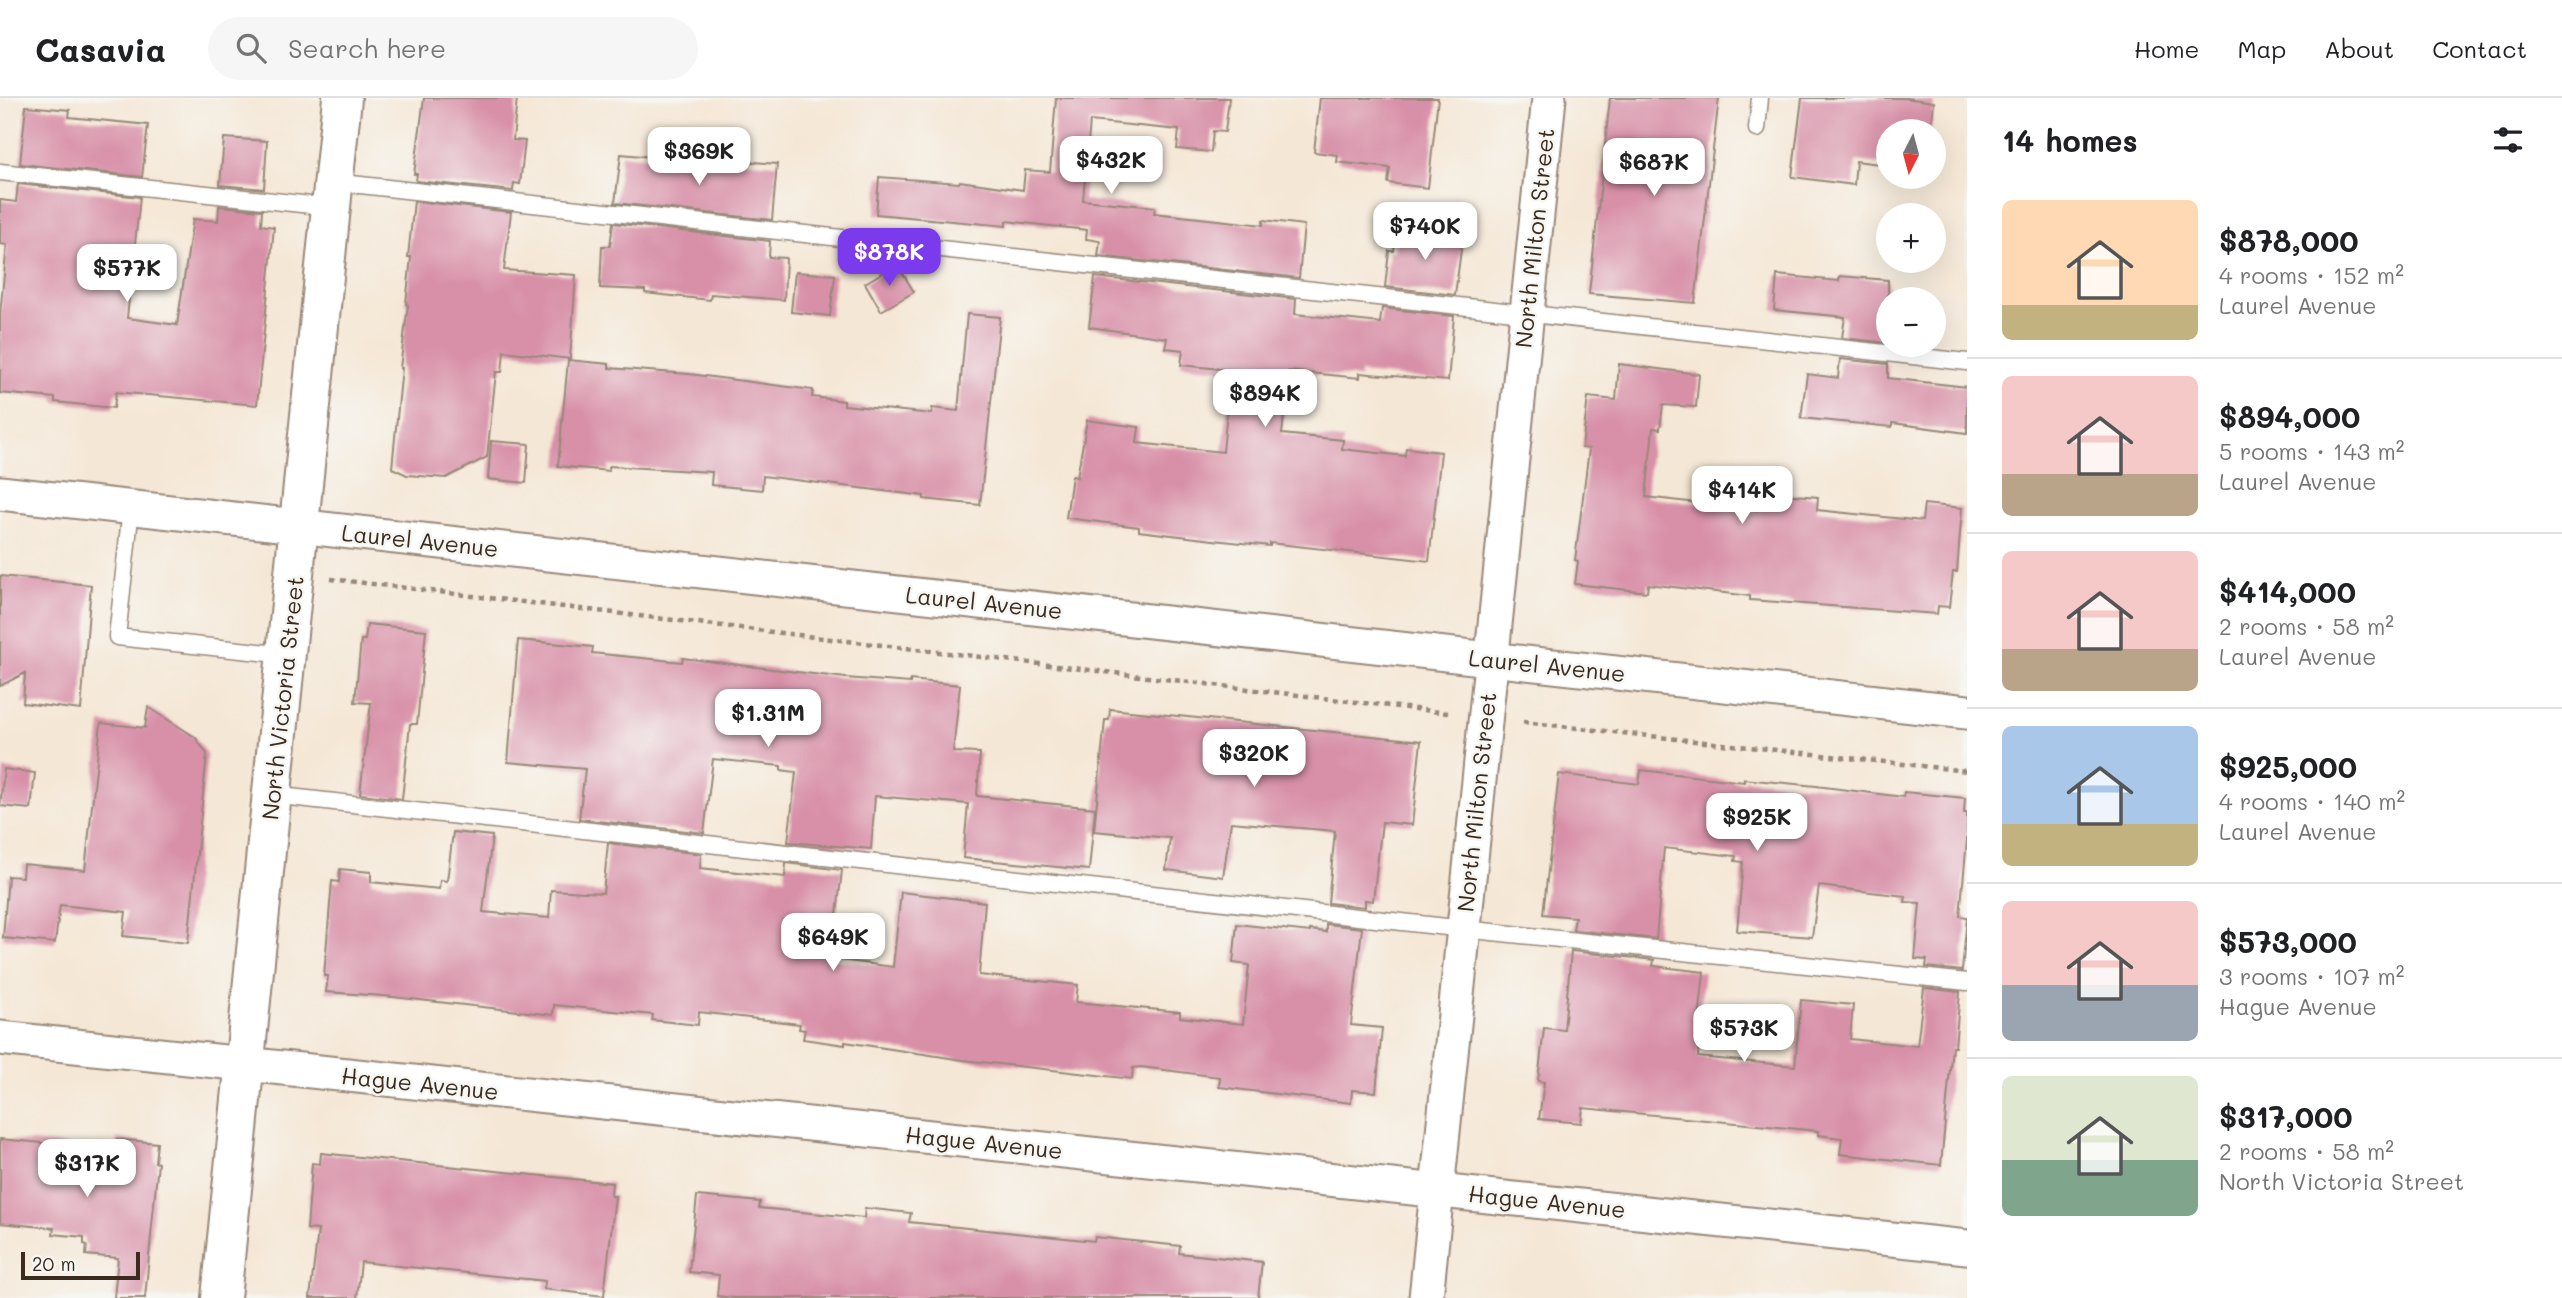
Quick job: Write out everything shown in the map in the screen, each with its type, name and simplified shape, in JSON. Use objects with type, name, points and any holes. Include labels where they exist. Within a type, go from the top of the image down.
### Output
[{"type":"street","name":"North Victoria Street","points":[[221,1298],[342,98]]},
{"type":"street","name":"North Milton Street","points":[[1426,1298],[1549,98]]},
{"type":"street","name":"Laurel Avenue","points":[[0,493],[1967,712]]},
{"type":"street","name":"Hague Avenue","points":[[0,1038],[1967,1247]]},
{"type":"lane","points":[[1757,129],[1760,98]]},
{"type":"lane","points":[[0,172],[331,195],[1527,312],[1967,362]]},
{"type":"lane","points":[[131,508],[117,637],[287,655]]},
{"type":"lane","points":[[272,795],[1464,929],[1967,982]]},
{"type":"path","points":[[295,575],[1484,717],[1967,771]]},
{"type":"building","points":[[424,98],[517,98],[513,140],[525,141],[520,184],[514,183],[513,191],[416,181],[417,174],[414,174]]},
{"type":"building","points":[[1056,98],[1229,98],[1225,132],[1213,131],[1211,152],[1177,149],[1179,130],[1090,121],[1083,200],[1155,207],[1154,213],[1263,225],[1263,220],[1304,225],[1299,278],[1098,256],[1100,241],[1086,239],[1087,230],[1006,221],[1006,226],[876,214],[879,177],[960,181],[1023,190],[1025,170],[1050,172]]},
{"type":"building","points":[[1320,98],[1438,98],[1428,188],[1388,183],[1390,168],[1337,162],[1338,155],[1314,152]]},
{"type":"building","points":[[1610,98],[1719,98],[1695,303],[1589,294]]},
{"type":"building","points":[[1802,98],[1905,98],[1934,102],[1932,119],[1876,119],[1876,164],[1856,161],[1854,185],[1792,177]]},
{"type":"building","points":[[26,106],[70,110],[69,117],[148,125],[142,177],[20,164]]},
{"type":"building","points":[[224,138],[267,141],[264,189],[220,185]]},
{"type":"building","points":[[621,154],[652,157],[652,161],[729,166],[729,160],[777,164],[772,220],[615,203]]},
{"type":"building","points":[[18,184],[140,197],[127,318],[177,325],[193,219],[218,221],[219,206],[262,210],[261,225],[274,227],[257,405],[116,392],[114,408],[55,402],[55,398],[0,393],[0,314],[7,245],[0,244],[0,200],[16,202]]},
{"type":"building","points":[[414,201],[511,212],[504,270],[576,275],[570,359],[504,351],[502,372],[496,372],[487,457],[446,478],[407,475],[392,468],[408,305],[411,257],[408,257]]},
{"type":"building","points":[[613,223],[770,241],[769,257],[786,258],[784,300],[711,294],[710,300],[645,293],[645,290],[600,288],[602,246],[610,246]]},
{"type":"building","points":[[1397,228],[1463,235],[1455,295],[1385,287],[1389,251],[1394,251]]},
{"type":"building","points":[[897,264],[914,292],[881,311],[865,283]]},
{"type":"building","points":[[795,272],[835,275],[830,316],[791,312]]},
{"type":"building","points":[[1777,275],[1839,281],[1840,276],[1888,280],[1888,287],[1876,287],[1876,342],[1842,338],[1845,317],[1774,310]]},
{"type":"building","points":[[1095,277],[1296,299],[1295,314],[1380,323],[1382,308],[1454,316],[1448,381],[1360,373],[1360,378],[1289,371],[1282,434],[1343,440],[1342,449],[1405,456],[1406,448],[1441,452],[1429,561],[1270,543],[1270,546],[1213,540],[1066,518],[1072,476],[1077,477],[1087,420],[1139,427],[1137,443],[1223,452],[1231,370],[1181,365],[1183,350],[1165,348],[1167,338],[1089,327]]},
{"type":"building","points":[[967,314],[1000,317],[980,505],[763,476],[762,490],[711,485],[712,472],[609,466],[609,471],[558,466],[568,360],[609,364],[609,368],[689,374],[813,390],[812,397],[844,401],[844,405],[932,414],[932,408],[958,411]]},
{"type":"building","points":[[1840,359],[1888,364],[1888,378],[1967,387],[1967,433],[1892,423],[1892,427],[1801,418],[1807,374],[1838,378]]},
{"type":"building","points":[[1619,364],[1699,374],[1696,407],[1663,405],[1660,429],[1653,428],[1646,497],[1757,510],[1758,492],[1818,497],[1817,510],[1922,521],[1924,504],[1962,508],[1957,572],[1953,572],[1949,607],[1938,606],[1937,614],[1750,600],[1750,596],[1648,584],[1647,592],[1575,584],[1578,561],[1575,560],[1589,449],[1582,448],[1588,397],[1616,400]]},
{"type":"building","points":[[491,441],[529,444],[526,483],[488,479]]},
{"type":"building","points":[[0,576],[91,585],[81,710],[23,703],[25,673],[0,686]]},
{"type":"building","points":[[367,624],[426,630],[417,724],[410,724],[402,799],[360,794],[371,703],[355,702],[361,640],[365,640]]},
{"type":"building","points":[[518,640],[593,647],[592,653],[682,662],[683,658],[846,678],[960,685],[953,752],[980,753],[977,796],[1095,808],[1089,870],[963,858],[968,804],[875,796],[871,849],[788,842],[796,772],[781,770],[781,766],[713,759],[704,833],[579,819],[585,769],[508,762]]},
{"type":"building","points":[[148,707],[195,737],[207,754],[188,943],[123,936],[126,912],[60,905],[55,943],[3,938],[8,876],[22,877],[23,864],[85,870],[101,723],[145,728]]},
{"type":"building","points":[[1110,709],[1421,741],[1412,825],[1382,822],[1373,901],[1365,900],[1365,907],[1328,903],[1335,831],[1231,822],[1223,877],[1166,870],[1170,838],[1094,831],[1105,720],[1109,720]]},
{"type":"building","points":[[4,769],[35,773],[31,809],[0,806]]},
{"type":"building","points":[[1641,770],[1903,797],[1904,792],[1965,798],[1967,840],[1960,916],[1967,917],[1962,971],[1926,967],[1927,960],[1915,959],[1920,903],[1905,902],[1906,896],[1819,886],[1812,937],[1737,931],[1743,862],[1735,861],[1736,856],[1664,848],[1656,939],[1573,930],[1575,917],[1543,914],[1559,774],[1639,784]]},
{"type":"building","points":[[453,832],[492,836],[483,912],[549,918],[551,890],[603,893],[608,843],[701,854],[700,868],[785,877],[786,863],[842,870],[832,959],[893,967],[901,892],[985,902],[979,975],[1078,985],[1076,1002],[1180,1012],[1180,1017],[1243,1024],[1249,965],[1233,963],[1237,924],[1310,932],[1326,932],[1326,924],[1362,928],[1351,1025],[1382,1028],[1376,1092],[1352,1090],[1351,1103],[1219,1087],[1220,1077],[1141,1067],[1133,1068],[1132,1079],[963,1060],[845,1042],[845,1045],[803,1039],[805,1030],[799,1029],[800,1024],[699,1012],[698,1025],[652,1020],[653,1015],[554,1005],[553,1015],[326,992],[328,976],[324,976],[332,881],[339,882],[340,869],[371,872],[371,882],[439,889],[440,880],[447,881]]},
{"type":"building","points":[[1571,951],[1654,960],[1653,966],[1704,972],[1697,1039],[1698,1057],[1795,1066],[1801,1000],[1853,1005],[1850,1039],[1917,1046],[1924,988],[1960,992],[1941,1165],[1840,1154],[1842,1138],[1818,1135],[1818,1131],[1583,1108],[1581,1123],[1539,1119],[1544,1082],[1538,1081],[1544,1028],[1564,1030]]},
{"type":"building","points":[[0,1139],[116,1150],[117,1139],[157,1143],[155,1162],[158,1163],[145,1298],[114,1298],[118,1258],[86,1255],[84,1237],[53,1234],[54,1228],[0,1223]]},
{"type":"building","points":[[321,1153],[612,1183],[611,1196],[615,1196],[604,1296],[544,1289],[545,1281],[361,1262],[357,1298],[310,1298],[318,1230],[307,1229],[312,1163],[320,1164]]},
{"type":"building","points":[[697,1196],[760,1202],[759,1208],[864,1218],[865,1208],[911,1213],[909,1222],[1094,1241],[1095,1237],[1180,1246],[1179,1253],[1262,1262],[1258,1298],[717,1296],[719,1275],[689,1272]]}]
